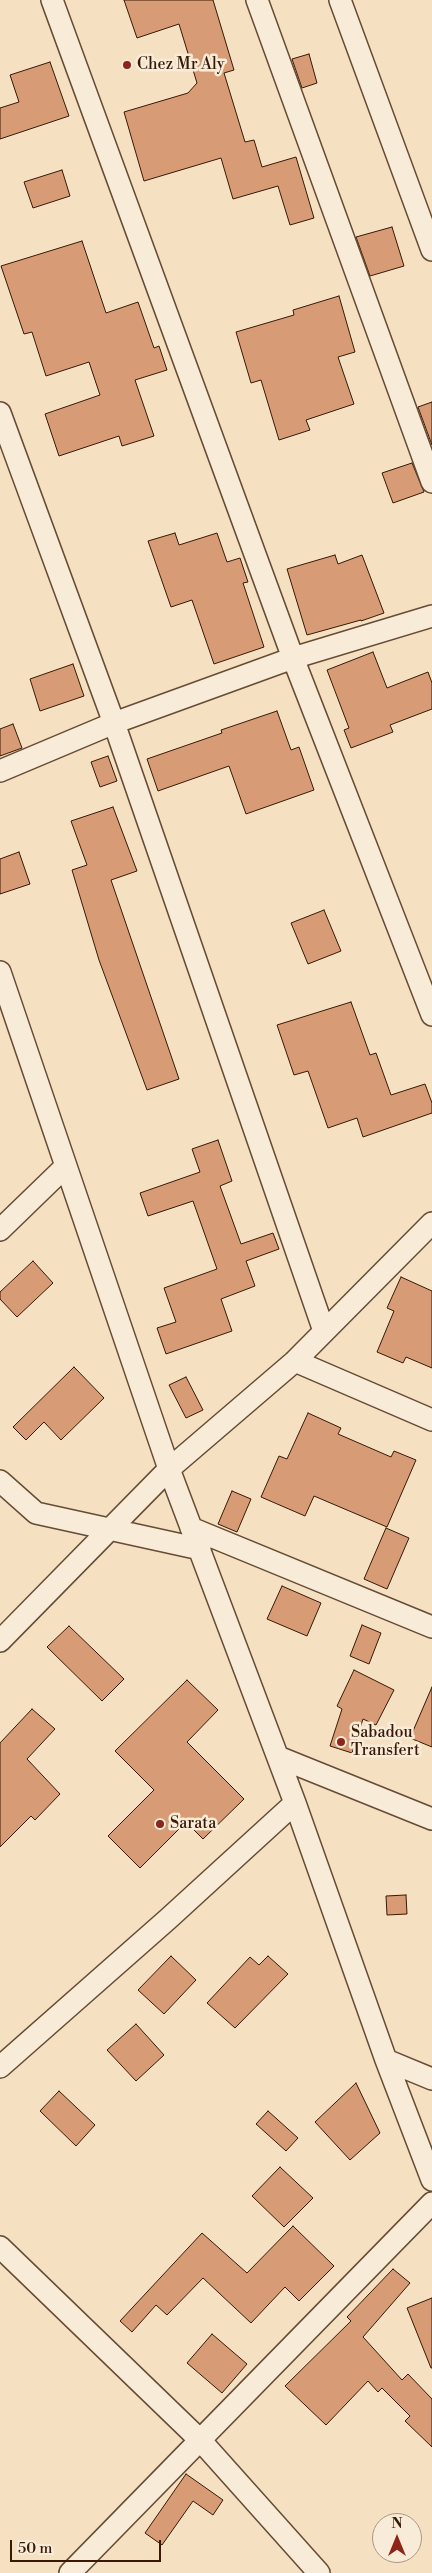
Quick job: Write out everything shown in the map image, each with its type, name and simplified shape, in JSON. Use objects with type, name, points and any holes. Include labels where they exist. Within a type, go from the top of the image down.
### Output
[{"type":"street","points":[[52,0],[293,658],[432,1015]]},
{"type":"street","points":[[257,0],[432,482]]},
{"type":"street","points":[[340,0],[432,250]]},
{"type":"street","points":[[0,413],[114,723],[324,1331]]},
{"type":"street","points":[[0,771],[114,723],[293,658],[432,616]]},
{"type":"street","points":[[0,972],[169,1469],[278,1757],[386,2060],[432,2180]]},
{"type":"street","points":[[0,1230],[66,1166]]},
{"type":"street","points":[[0,1641],[169,1469],[295,1361],[432,1222]]},
{"type":"street","points":[[295,1361],[432,1420]]},
{"type":"street","points":[[0,1481],[36,1513],[200,1549]]},
{"type":"street","points":[[191,1528],[432,1627]]},
{"type":"street","points":[[278,1757],[432,1819]]},
{"type":"street","points":[[0,2067],[168,1919],[295,1803]]},
{"type":"street","points":[[386,2060],[432,2079]]},
{"type":"street","points":[[70,2573],[201,2442],[432,2203]]},
{"type":"street","points":[[0,2247],[201,2442],[320,2573]]},
{"type":"building","points":[[124,0],[213,0],[234,70],[224,73],[245,142],[254,140],[262,167],[296,157],[314,218],[290,225],[278,186],[233,199],[221,158],[144,181],[124,112],[188,93],[197,83],[179,24],[137,38]]},
{"type":"building","points":[[309,54],[317,83],[302,88],[292,59]]},
{"type":"building","points":[[50,62],[69,116],[0,139],[0,108],[19,102],[10,75]]},
{"type":"building","points":[[62,170],[70,196],[33,208],[24,182]]},
{"type":"building","points":[[392,227],[404,266],[370,276],[356,237]]},
{"type":"building","points":[[82,241],[106,313],[138,302],[154,348],[159,346],[167,370],[135,380],[154,436],[122,446],[119,436],[59,456],[45,414],[100,395],[89,362],[46,376],[32,332],[24,334],[1,266]]},
{"type":"building","points":[[339,296],[355,352],[338,357],[354,404],[306,420],[310,430],[279,440],[261,380],[251,383],[236,332],[294,315],[293,310]]},
{"type":"building","points":[[432,402],[432,445],[418,407]]},
{"type":"building","points":[[412,463],[424,492],[393,503],[382,473]]},
{"type":"building","points":[[175,533],[179,545],[217,533],[227,562],[240,558],[248,582],[243,583],[264,647],[214,664],[192,600],[171,607],[148,541]]},
{"type":"building","points":[[335,555],[338,564],[362,555],[384,613],[307,635],[287,569]]},
{"type":"building","points":[[373,652],[387,688],[428,672],[432,683],[432,709],[390,725],[393,732],[351,748],[344,730],[349,728],[327,670]]},
{"type":"building","points":[[73,664],[84,696],[40,711],[30,679]]},
{"type":"building","points":[[277,711],[291,750],[299,747],[314,790],[246,814],[229,766],[158,791],[147,759],[222,733],[221,730]]},
{"type":"building","points":[[13,724],[22,748],[0,756],[0,729]]},
{"type":"building","points":[[108,756],[117,781],[100,787],[91,762]]},
{"type":"building","points":[[113,807],[137,871],[111,880],[179,1079],[147,1090],[99,960],[72,870],[87,865],[71,821]]},
{"type":"building","points":[[19,852],[30,884],[0,894],[0,859]]},
{"type":"building","points":[[324,910],[341,951],[308,964],[291,923]]},
{"type":"building","points":[[351,1002],[370,1055],[376,1053],[391,1095],[425,1084],[432,1103],[432,1113],[363,1137],[357,1118],[328,1128],[308,1071],[294,1075],[277,1025]]},
{"type":"building","points":[[218,1140],[232,1181],[220,1186],[241,1244],[273,1233],[279,1249],[246,1261],[255,1286],[221,1299],[232,1331],[166,1354],[157,1328],[176,1322],[164,1288],[217,1269],[193,1201],[148,1216],[140,1193],[200,1172],[192,1149]]},
{"type":"building","points":[[33,1261],[53,1283],[17,1317],[0,1299],[0,1292]]},
{"type":"building","points":[[401,1277],[432,1291],[432,1368],[406,1357],[403,1363],[377,1352],[394,1311],[387,1308]]},
{"type":"building","points":[[74,1367],[104,1398],[61,1440],[44,1422],[26,1440],[13,1427]]},
{"type":"building","points":[[186,1377],[203,1410],[186,1418],[169,1385]]},
{"type":"building","points":[[308,1413],[341,1428],[338,1434],[391,1457],[394,1451],[416,1460],[387,1527],[314,1496],[305,1516],[261,1497],[279,1456],[287,1459]]},
{"type":"building","points":[[232,1491],[251,1499],[237,1532],[218,1524]]},
{"type":"building","points":[[386,1528],[409,1538],[387,1589],[364,1579]]},
{"type":"building","points":[[282,1586],[321,1603],[307,1636],[267,1619]]},
{"type":"building","points":[[362,1625],[381,1633],[369,1664],[350,1656]]},
{"type":"building","points":[[69,1626],[124,1679],[102,1701],[47,1647]]},
{"type":"building","points":[[354,1670],[394,1690],[376,1725],[363,1719],[352,1753],[330,1746],[342,1709],[337,1706]]},
{"type":"building","points":[[187,1680],[218,1710],[187,1742],[244,1799],[203,1839],[186,1822],[140,1868],[108,1836],[154,1790],[115,1751]]},
{"type":"building","points":[[432,1687],[432,1747],[410,1738]]},
{"type":"building","points":[[32,1709],[55,1729],[27,1759],[60,1794],[35,1820],[31,1816],[0,1847],[0,1743]]},
{"type":"building","points":[[406,1895],[407,1914],[387,1915],[386,1896]]},
{"type":"building","points":[[171,1956],[196,1980],[164,2014],[138,1990]]},
{"type":"building","points":[[268,1956],[288,1974],[235,2028],[207,2003],[250,1957],[259,1965]]},
{"type":"building","points":[[136,2024],[164,2055],[136,2081],[107,2050]]},
{"type":"building","points":[[356,2083],[380,2133],[350,2160],[315,2122]]},
{"type":"building","points":[[59,2091],[95,2125],[76,2146],[40,2111]]},
{"type":"building","points":[[268,2111],[298,2138],[286,2151],[256,2124]]},
{"type":"building","points":[[280,2167],[313,2198],[284,2227],[252,2196]]},
{"type":"building","points":[[293,2226],[334,2266],[299,2301],[285,2287],[251,2323],[203,2278],[167,2315],[156,2305],[132,2332],[120,2321],[202,2233],[247,2273]]},
{"type":"building","points":[[393,2269],[410,2283],[363,2337],[402,2380],[408,2374],[432,2399],[432,2447],[405,2421],[410,2416],[382,2388],[378,2392],[368,2381],[326,2425],[285,2386],[351,2321],[347,2317]]},
{"type":"building","points":[[432,2298],[432,2368],[431,2368],[407,2308]]},
{"type":"building","points":[[212,2334],[247,2364],[222,2393],[187,2363]]},
{"type":"building","points":[[186,2474],[223,2500],[213,2515],[193,2501],[162,2545],[145,2533]]},
{"type":"place","name":"Chez Mr Aly","points":[[127,65]]},
{"type":"place","name":"Sabadou Transfert","points":[[341,1742]]},
{"type":"place","name":"Sarata","points":[[160,1824]]}]
